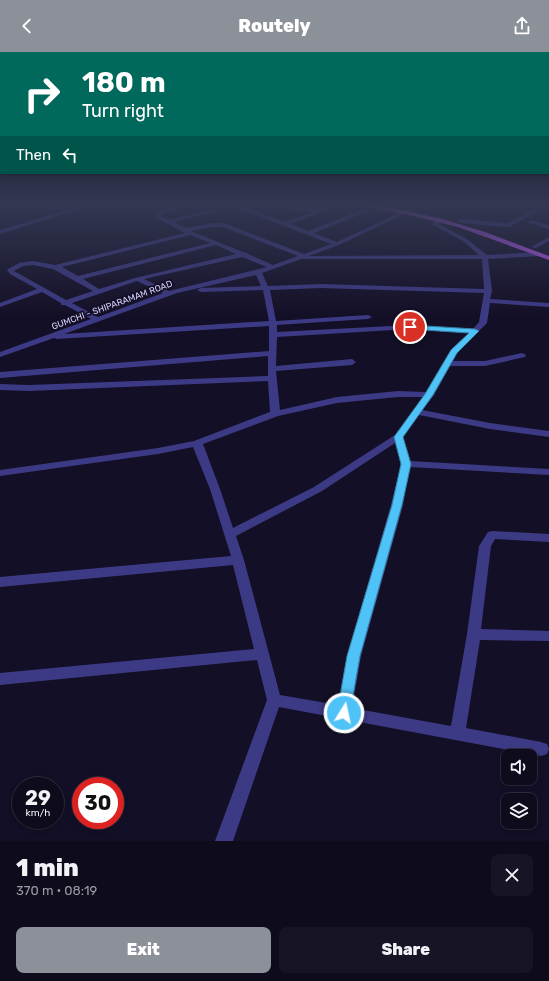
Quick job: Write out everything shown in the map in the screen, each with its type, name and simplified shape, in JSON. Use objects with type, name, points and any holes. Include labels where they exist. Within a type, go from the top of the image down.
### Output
[{"type":"main road","points":[[509,243],[549,258]]},
{"type":"main road","points":[[523,243],[549,253]]},
{"type":"street","points":[[55,267],[148,243]]},
{"type":"street","points":[[64,302],[137,279],[169,263],[189,250],[218,243],[273,266]]},
{"type":"street","points":[[268,243],[300,256],[338,259],[485,257],[540,254]]},
{"type":"street","points":[[328,243],[334,245]]},
{"type":"street","points":[[329,243],[334,245]]},
{"type":"street","name":"GUMCHI - SHIPARAMAM ROAD","points":[[0,355],[172,292],[258,272],[339,243]]},
{"type":"street","points":[[230,535],[318,489],[398,437],[429,395],[454,352],[483,323],[487,296],[485,257],[468,243]]},
{"type":"street","points":[[534,247],[542,243]]},
{"type":"street","points":[[189,250],[196,254]]},
{"type":"street","points":[[77,278],[169,263],[206,260],[245,254]]},
{"type":"street","points":[[96,319],[12,273],[10,270],[40,262],[55,267],[77,278],[97,291]]},
{"type":"street","points":[[258,272],[266,287],[274,323],[272,373],[275,414]]},
{"type":"street","points":[[137,279],[172,292],[266,287],[321,286],[487,296],[549,305]]},
{"type":"street","points":[[0,305],[42,290]]},
{"type":"street","points":[[49,337],[368,317]]},
{"type":"street","points":[[274,335],[410,327],[475,331]]},
{"type":"street","points":[[0,375],[273,353]]},
{"type":"street","points":[[447,363],[480,365],[494,363],[522,355]]},
{"type":"street","points":[[0,387],[29,388],[272,373],[352,362]]},
{"type":"street","points":[[0,474],[158,451],[197,443],[275,414],[337,400],[398,394],[429,395]]},
{"type":"street","points":[[416,412],[490,426],[549,434]]},
{"type":"street","points":[[344,713],[354,656],[397,505],[406,464],[398,437]]},
{"type":"street","points":[[197,443],[215,489],[238,560],[274,700],[224,841]]},
{"type":"street","points":[[406,464],[549,472]]},
{"type":"street","points":[[457,734],[474,634],[485,546],[492,535],[549,538]]},
{"type":"street","points":[[0,582],[238,560]]},
{"type":"street","points":[[474,634],[549,636]]},
{"type":"street","points":[[0,679],[262,654]]},
{"type":"street","points":[[274,700],[541,749]]},
{"type":"route","points":[[344,713],[354,656],[397,505],[406,464],[398,437],[429,395],[454,352],[475,331],[430,327],[410,327]]}]
